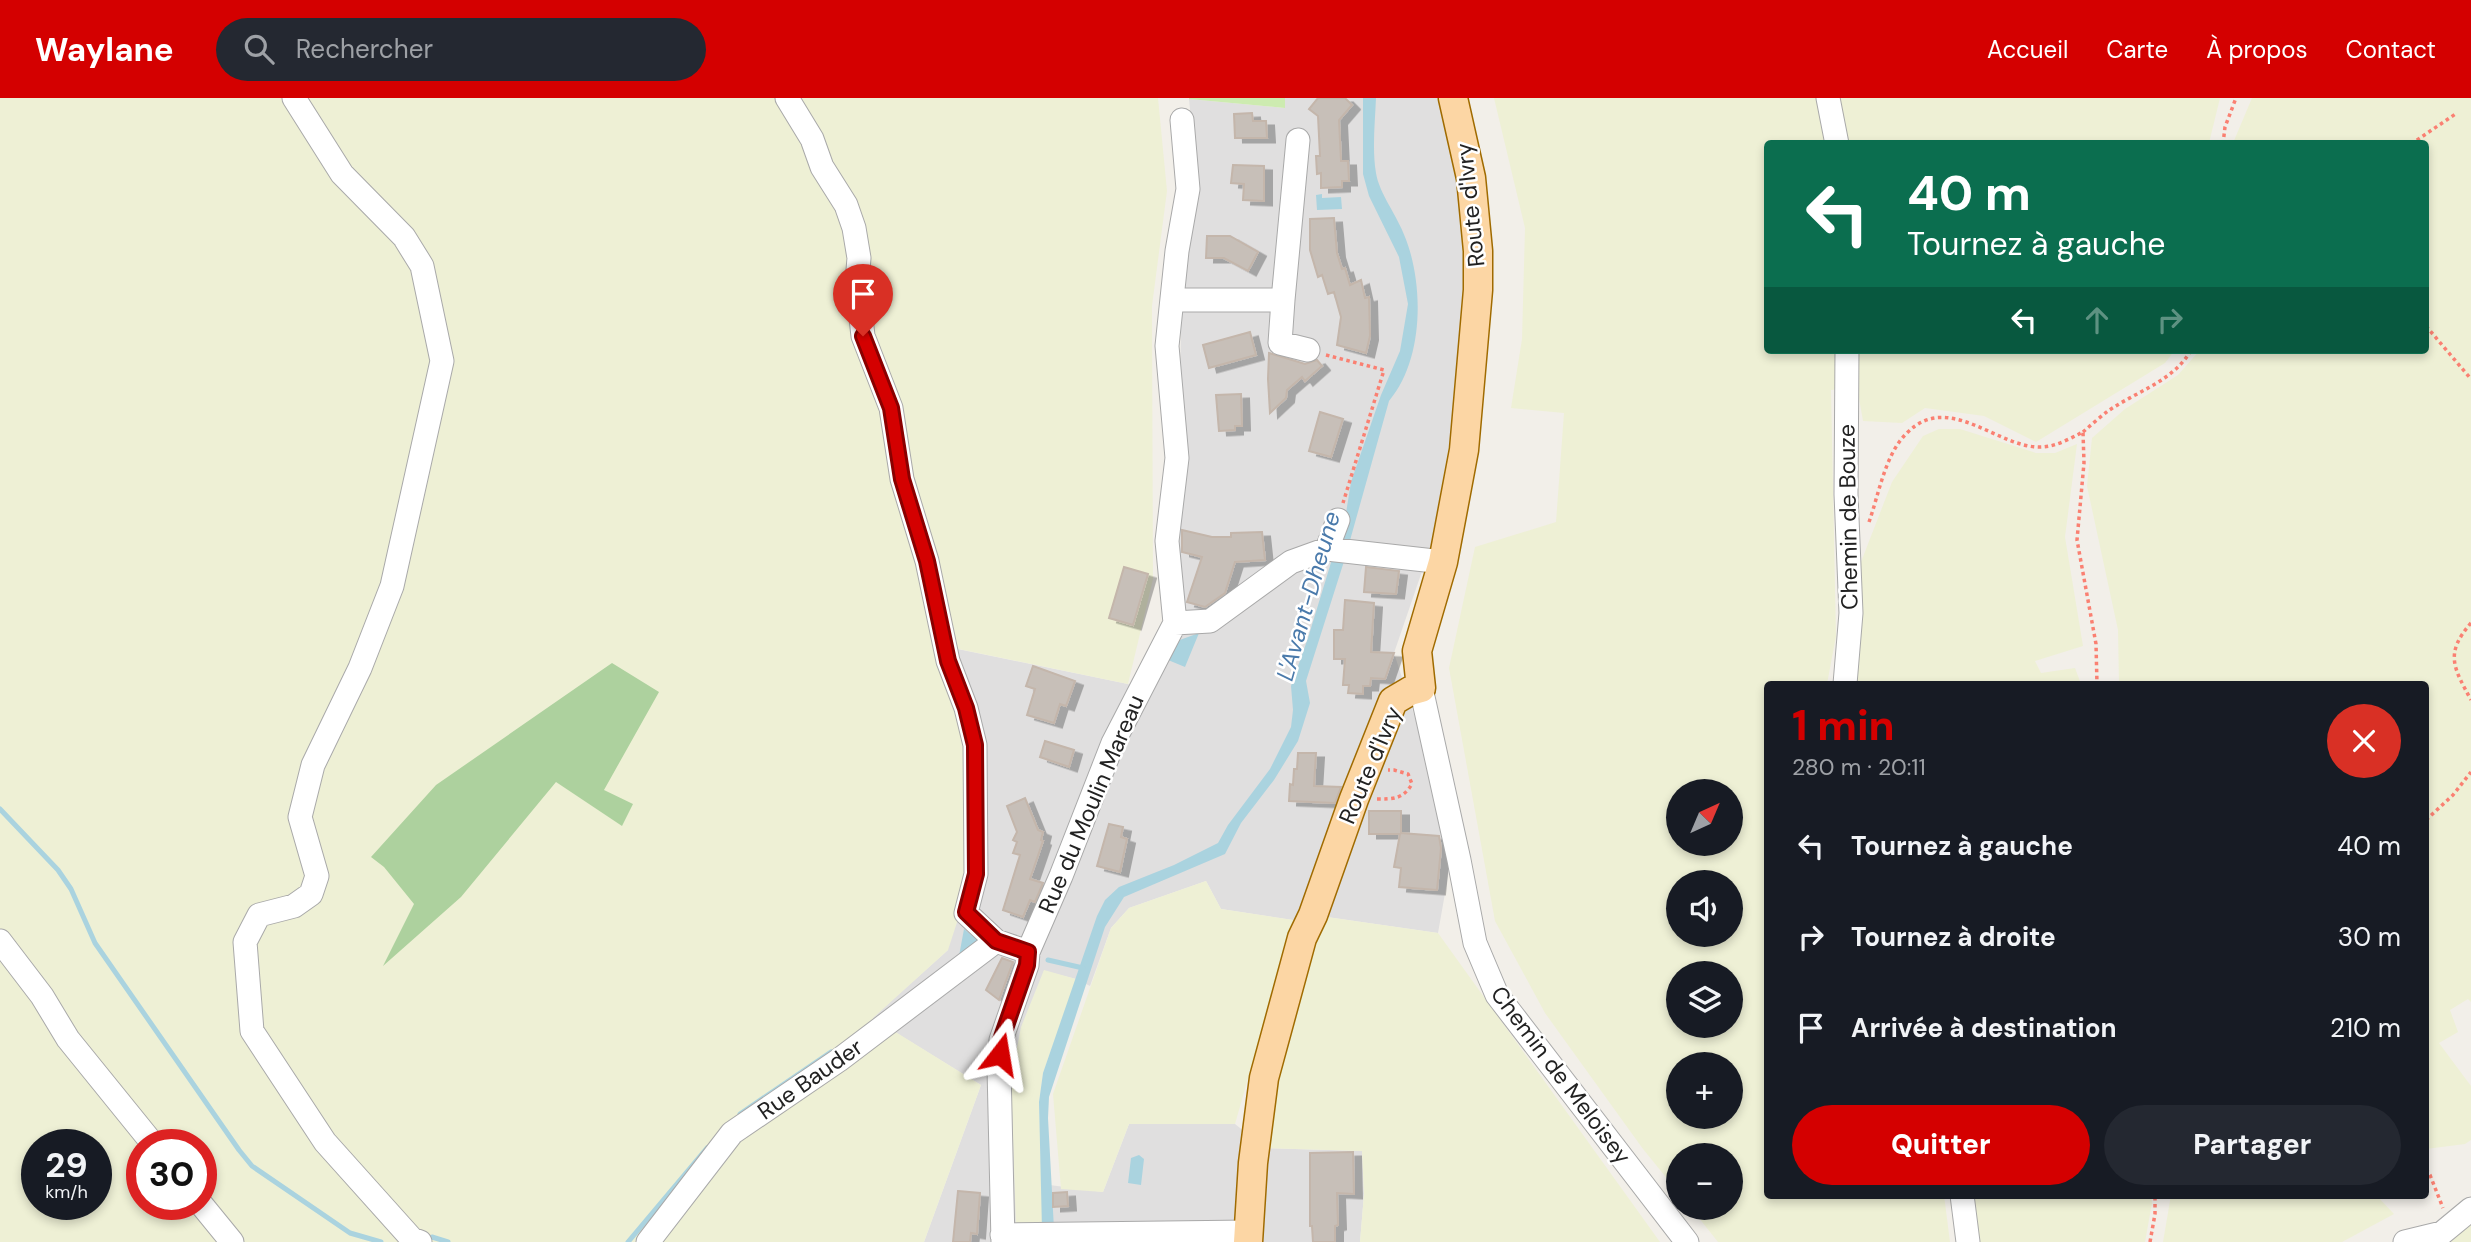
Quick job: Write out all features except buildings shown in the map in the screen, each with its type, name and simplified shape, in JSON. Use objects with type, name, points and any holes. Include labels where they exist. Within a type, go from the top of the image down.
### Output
[{"type":"main road","name":"Route d'Ivry","points":[[1248,1237],[1253,1163],[1264,1078],[1302,938],[1393,701],[1421,688],[1417,650],[1443,562],[1464,450],[1478,290],[1478,251],[1471,178],[1453,98]]},
{"type":"street","points":[[294,98],[342,174],[404,237],[422,266],[442,361],[392,586],[360,668],[313,765],[300,817],[317,876],[311,894],[294,906],[260,915],[245,942],[252,1031],[325,1142],[412,1239],[420,1242]]},
{"type":"street","points":[[787,98],[812,139],[822,167],[846,205],[854,228],[859,258],[857,282],[863,336],[891,408],[902,479],[927,561],[948,661],[966,708],[975,745],[976,874],[966,912],[996,941],[1028,952]]},
{"type":"street","points":[[1828,98],[1836,140]]},
{"type":"street","points":[[1182,120],[1188,189],[1177,251],[1167,346],[1177,458],[1167,541],[1175,623],[1210,621],[1292,562],[1336,549],[1443,562]]},
{"type":"street","points":[[1297,141],[1280,343],[1308,350]]},
{"type":"street","points":[[1172,300],[1283,300]]},
{"type":"street","name":"Chemin de Bouze","points":[[1845,681],[1851,613],[1846,494],[1847,354]]},
{"type":"street","points":[[1336,549],[1338,520]]},
{"type":"street","name":"Rue du Moulin Mareau","points":[[1002,1238],[999,1068],[1001,1040],[1027,965],[1028,952],[1113,743],[1175,623]]},
{"type":"street","name":"Chemin de Meloisey","points":[[1421,688],[1475,943],[1497,995],[1687,1242]]},
{"type":"street","points":[[0,941],[43,996],[68,1039],[141,1129]]},
{"type":"street","name":"Rue Bauder","points":[[648,1242],[732,1133],[839,1060],[996,941]]},
{"type":"street","points":[[1963,1199],[1968,1242]]},
{"type":"street","points":[[2405,1242],[2442,1233],[2471,1209]]},
{"type":"street","points":[[214,1220],[232,1242]]},
{"type":"street","points":[[1002,1238],[1248,1237]]},
{"type":"path","points":[[2223,140],[2225,127],[2236,98]]},
{"type":"path","points":[[2417,140],[2457,113]]},
{"type":"path","points":[[2429,330],[2471,379]]},
{"type":"path","points":[[1308,350],[1384,370],[1338,520]]},
{"type":"path","points":[[1866,530],[1892,456],[1906,433],[1923,421],[1941,417],[1969,422],[2029,446],[2044,447],[2063,442],[2083,432],[2109,411],[2183,364],[2189,354]]},
{"type":"path","points":[[2083,432],[2084,463],[2077,540],[2096,644],[2098,681]]},
{"type":"path","points":[[2471,623],[2460,636],[2453,653],[2455,669],[2471,700]]},
{"type":"path","points":[[1354,799],[1392,799],[1406,794],[1412,784],[1408,774],[1394,770],[1364,773]]},
{"type":"path","points":[[2429,817],[2471,772]]},
{"type":"path","points":[[2429,1174],[2451,1227]]},
{"type":"path","points":[[2151,1242],[2155,1199]]},
{"type":"shaded area","points":[[1285,98],[1438,98],[1468,221],[1466,304],[1454,417],[1431,545],[1394,653],[1419,730],[1450,865],[1438,933],[1313,915],[1293,920],[1221,909],[1206,881],[1129,908],[1111,928],[1090,986],[1076,979],[1044,971],[1011,1078],[1042,1184],[1103,1192],[1129,1124],[1235,1124],[1265,1148],[1362,1151],[1364,1194],[1360,1242],[924,1242],[981,1085],[872,1018],[948,950],[943,646],[1128,684],[1147,694],[1175,638],[1182,277],[1198,190],[1189,99],[1285,108]]},
{"type":"green space","points":[[0,98],[1158,98],[1167,191],[1152,306],[1153,579],[1128,684],[944,646],[972,769],[974,870],[948,950],[873,1018],[981,1085],[924,1242],[0,1242]]},
{"type":"green space","points":[[1285,98],[1285,108],[1189,99]]},
{"type":"green space","points":[[1494,98],[2220,98],[2210,140],[1764,140],[1764,354],[2172,354],[2165,363],[2036,442],[1984,416],[1925,408],[1902,423],[1863,421],[1857,387],[1831,390],[1836,636],[1828,681],[1764,681],[1764,1199],[1945,1199],[1950,1242],[1718,1242],[1701,1220],[1743,1220],[1743,1143],[1666,1143],[1666,1177],[1545,1013],[1495,921],[1449,668],[1475,547],[1556,522],[1564,413],[1511,408],[1522,339],[1525,228]]},
{"type":"green space","points":[[2252,98],[2471,98],[2471,1002],[2468,999],[2450,1010],[2458,1032],[2439,1043],[2471,1086],[2471,1140],[2465,1144],[2429,1149],[2429,681],[2119,681],[2118,630],[2087,486],[2092,438],[2125,409],[2178,375],[2196,354],[2429,354],[2429,140],[2234,140]]},
{"type":"green space","points":[[1939,429],[1960,429],[2036,453],[2055,453],[2077,444],[2065,537],[2083,646],[2035,661],[2041,673],[2075,668],[2080,681],[1851,681],[1861,562],[1892,482],[1923,436]]},
{"type":"green space","points":[[612,663],[659,692],[604,790],[633,804],[622,826],[556,782],[461,897],[383,966],[414,904],[384,867],[371,857],[436,785]]},
{"type":"green space","points":[[1206,881],[1221,909],[1293,920],[1235,1124],[1129,1124],[1103,1192],[1061,1189],[1053,1094],[1111,928],[1129,908]]},
{"type":"green space","points":[[1313,915],[1438,933],[1660,1242],[1360,1242],[1364,1194],[1362,1151],[1265,1148],[1264,1078]]},
{"type":"green space","points":[[1044,970],[1076,979],[1043,1073],[1039,1102],[1043,1226],[1016,1227],[1011,1078],[1021,1027]]},
{"type":"green space","points":[[1969,1199],[2152,1199],[2145,1242],[1975,1242]]},
{"type":"green space","points":[[2170,1199],[2380,1199],[2394,1214],[2342,1242],[2163,1242]]},
{"type":"green space","points":[[2471,1221],[2471,1242],[2451,1242]]},
{"type":"water","points":[[1363,98],[1376,98],[1376,173],[1381,189],[1402,229],[1411,256],[1418,299],[1409,365],[1401,384],[1389,401],[1349,544],[1337,541],[1346,513],[1351,482],[1381,395],[1400,351],[1408,304],[1399,257],[1369,196],[1363,174]]},
{"type":"water","points":[[1322,194],[1322,198],[1341,197],[1342,209],[1317,210],[1316,195]]},
{"type":"water","points":[[1346,555],[1306,681],[1310,703],[1298,741],[1274,780],[1241,823],[1225,854],[1124,897],[1105,927],[1049,1097],[1054,1229],[1042,1230],[1039,1102],[1043,1073],[1097,916],[1105,900],[1119,887],[1174,865],[1218,843],[1228,825],[1270,769],[1291,727],[1291,686],[1333,556]]},
{"type":"water","points":[[1199,633],[1185,667],[1168,660],[1177,641]]},
{"type":"water","points":[[964,929],[980,942],[959,956]]},
{"type":"water","points":[[1139,1155],[1144,1159],[1141,1185],[1128,1183],[1131,1158]]},
{"type":"waterway","points":[[0,809],[58,870],[71,889],[95,943],[252,1166],[350,1233],[381,1242]]},
{"type":"waterway","points":[[1048,960],[1083,968]]},
{"type":"waterway","points":[[740,1114],[831,1052]]},
{"type":"waterway","points":[[628,1242],[707,1148]]},
{"type":"waterway","points":[[427,1241],[432,1237],[448,1242]]},
{"type":"route","points":[[863,336],[891,408],[902,479],[927,561],[948,661],[966,708],[975,745],[976,874],[966,912],[996,941],[1028,952],[1027,965],[1001,1040],[1000,1054]]},
{"type":"water label","name":"L'Avant-Dheune","points":[[1308,596]]}]
